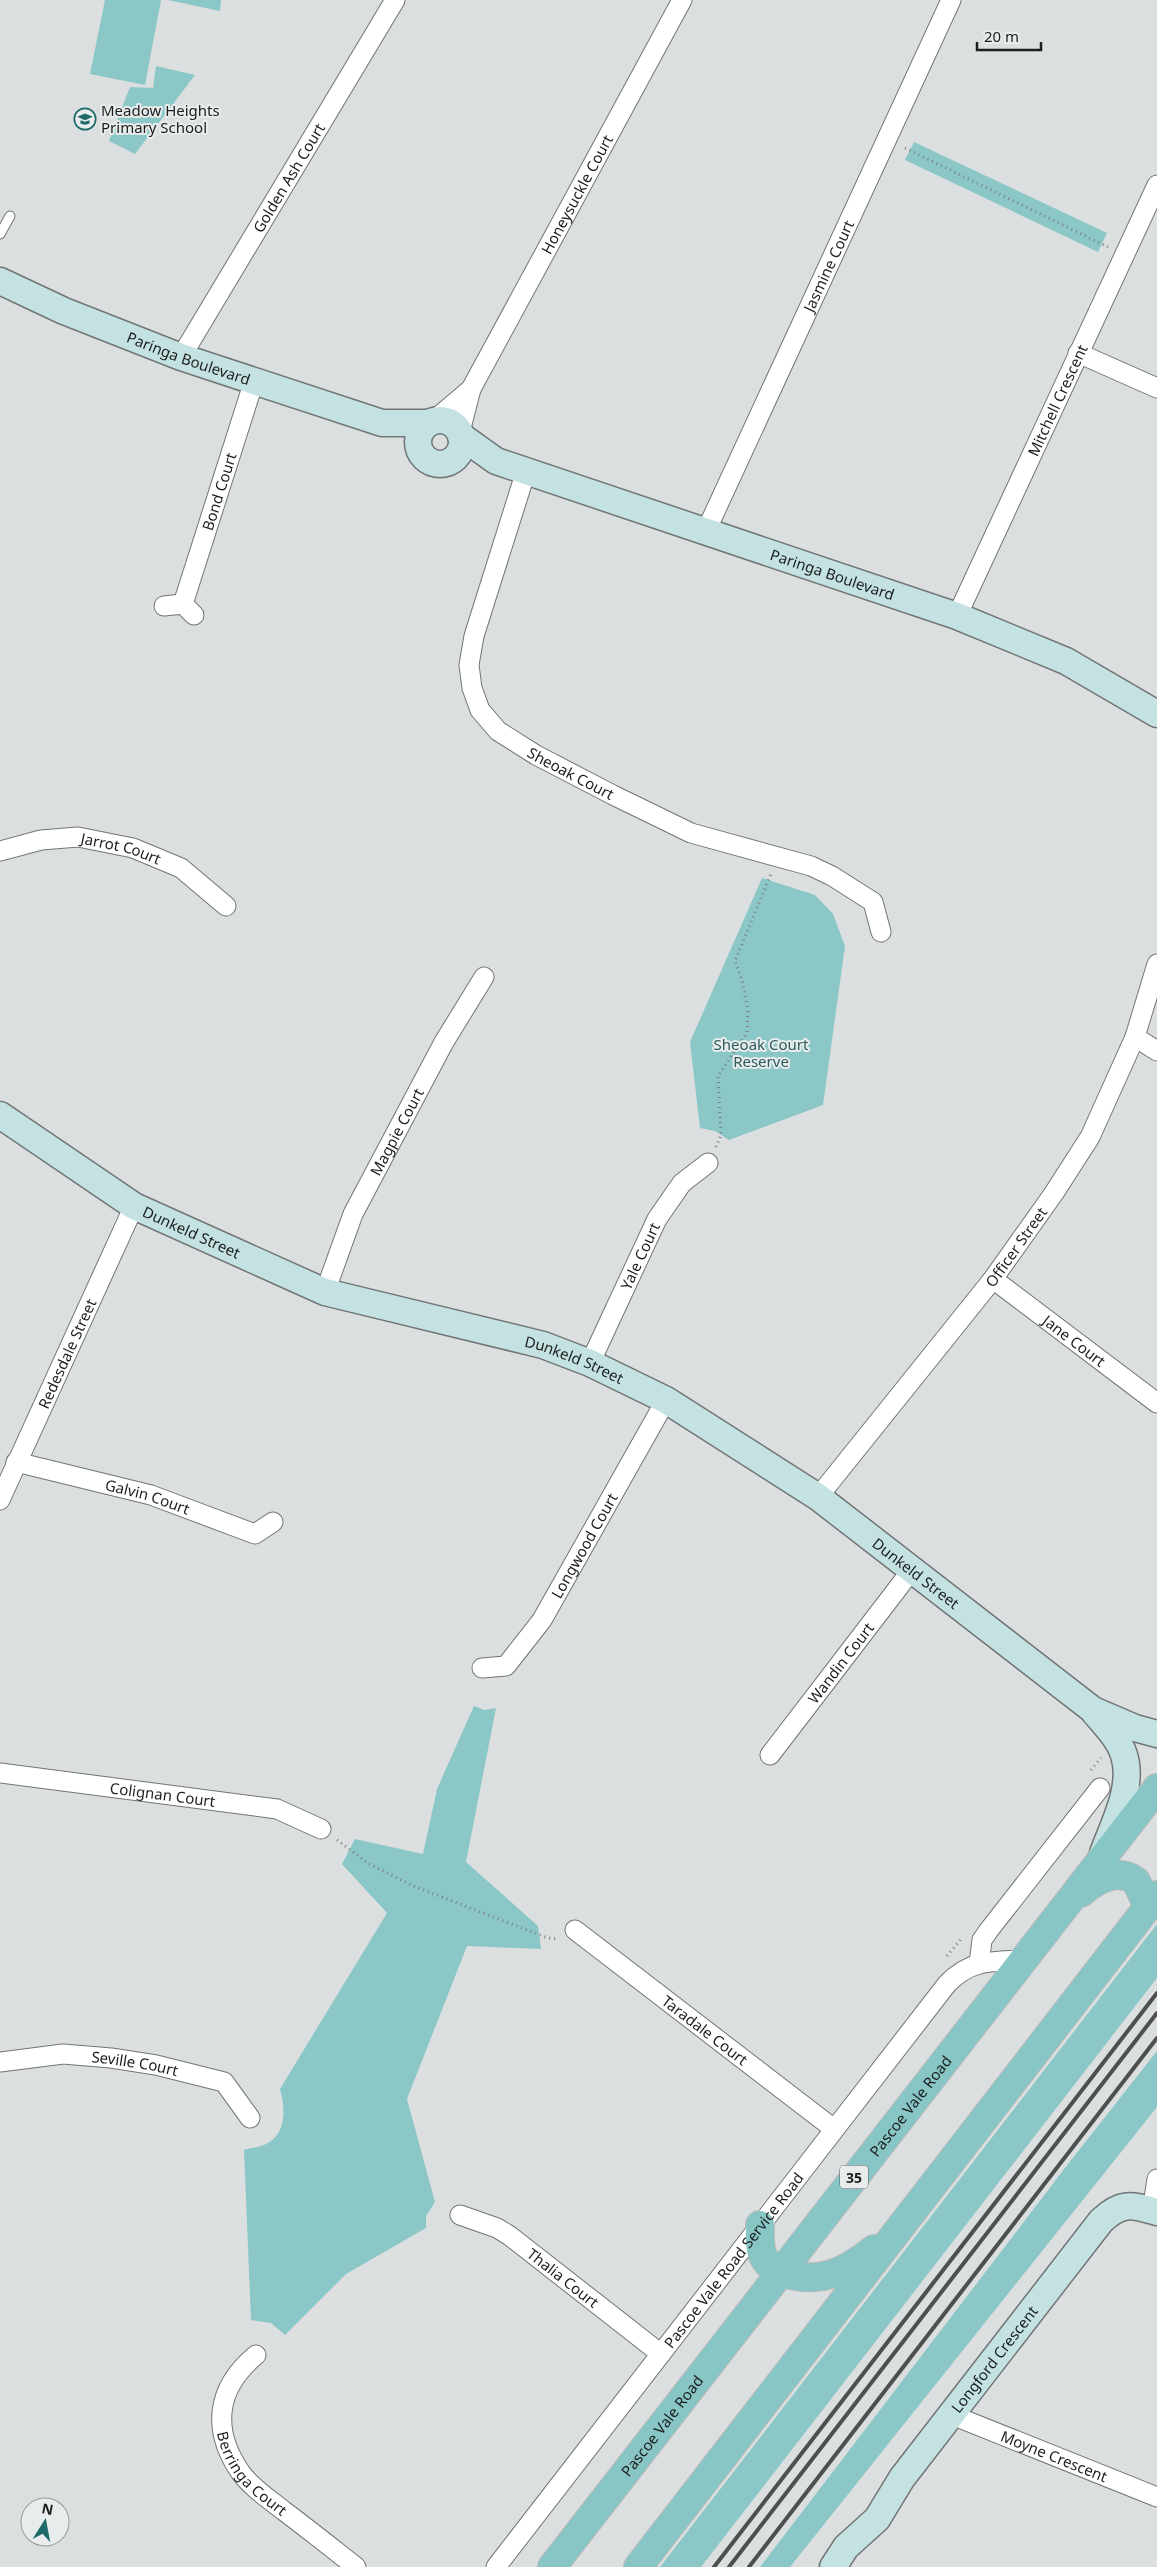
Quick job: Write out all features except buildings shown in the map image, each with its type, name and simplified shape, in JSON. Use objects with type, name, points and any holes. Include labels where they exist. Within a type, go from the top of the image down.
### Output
[{"type":"main road","name":"Pascoe Vale Road","points":[[552,2567],[1157,1788]]},
{"type":"main road","points":[[638,2567],[1152,1901],[1136,1881],[1121,1874],[1109,1876],[1090,1885],[1062,1908]]},
{"type":"main road","points":[[760,2225],[762,2255],[769,2265],[780,2272],[806,2278],[822,2278],[837,2274],[862,2260],[898,2230]]},
{"type":"street","name":"Golden Ash Court","points":[[181,357],[395,0]]},
{"type":"street","name":"Honeysuckle Court","points":[[461,434],[471,389],[682,0]]},
{"type":"street","name":"Jasmine Court","points":[[706,531],[952,0]]},
{"type":"street","name":"Mitchell Crescent","points":[[957,616],[1157,186]]},
{"type":"street","name":"Paringa Boulevard","points":[[0,280],[64,310],[181,357],[382,423],[430,423]]},
{"type":"street","points":[[1078,353],[1157,388]]},
{"type":"street","name":"Bond Court","points":[[180,608],[254,381]]},
{"type":"street","name":"Honeysuckle Court","points":[[430,423],[471,389]]},
{"type":"street","points":[[448,422],[461,434],[460,450],[452,461],[434,463],[421,452],[419,436],[430,423],[448,422]]},
{"type":"street","name":"Paringa Boulevard","points":[[382,423],[421,452]]},
{"type":"street","name":"Paringa Boulevard","points":[[461,434],[496,461]]},
{"type":"street","name":"Paringa Boulevard","points":[[452,461],[496,461],[957,616],[1066,661],[1157,714]]},
{"type":"street","name":"Sheoak Court","points":[[526,471],[474,636],[469,665],[472,688],[480,710],[498,731],[536,755],[613,796],[691,833],[811,866],[832,876],[872,902],[880,932]]},
{"type":"street","name":"Jarrot Court","points":[[0,851],[41,840],[78,837],[134,848],[182,868],[226,906]]},
{"type":"street","name":"Officer Street","points":[[818,1497],[993,1279],[1054,1194],[1090,1137],[1135,1036],[1157,964]]},
{"type":"street","name":"Magpie Court","points":[[325,1292],[353,1214],[444,1042],[484,976]]},
{"type":"street","points":[[1135,1036],[1157,1051]]},
{"type":"street","name":"Dunkeld Street","points":[[0,1115],[134,1206],[325,1292],[543,1345],[590,1363],[666,1400],[818,1497],[911,1571],[1094,1710],[1135,1728],[1157,1734]]},
{"type":"street","name":"Yale Court","points":[[590,1363],[657,1219],[682,1183],[708,1163]]},
{"type":"street","name":"Redesdale Street","points":[[0,1500],[134,1206]]},
{"type":"street","name":"Jane Court","points":[[993,1279],[1157,1403]]},
{"type":"street","name":"Longwood Court","points":[[482,1668],[506,1666],[542,1620],[666,1400]]},
{"type":"street","name":"Galvin Court","points":[[16,1462],[151,1495],[256,1534],[273,1522]]},
{"type":"street","name":"Wandin Court","points":[[770,1756],[911,1571]]},
{"type":"street","name":"Dunkeld Street","points":[[1094,1710],[1116,1738],[1124,1754],[1127,1770],[1122,1801],[1101,1859]]},
{"type":"street","name":"Colignan Court","points":[[0,1773],[277,1809],[321,1829]]},
{"type":"street","points":[[979,1964],[982,1940],[1100,1788]]},
{"type":"street","name":"Taradale Court","points":[[574,1930],[834,2129]]},
{"type":"street","name":"Pascoe Vale Road Service Road","points":[[496,2567],[947,1984],[958,1973],[979,1964],[1023,1960]]},
{"type":"street","name":"Seville Court","points":[[0,2062],[62,2054],[156,2065],[224,2082],[250,2118]]},
{"type":"street","name":"Longford Crescent","points":[[834,2567],[846,2547],[877,2519],[902,2478],[1101,2221],[1109,2213],[1126,2205],[1154,2212],[1157,2179]]},
{"type":"street","name":"Thalia Court","points":[[460,2215],[497,2228],[510,2236],[661,2354]]},
{"type":"street","name":"Berringa Court","points":[[256,2355],[240,2368],[225,2395],[222,2427],[228,2450],[242,2474],[262,2494],[356,2567]]},
{"type":"street","name":"Moyne Crescent","points":[[952,2415],[1157,2497]]},
{"type":"lane","points":[[0,234],[10,216]]},
{"type":"path","points":[[886,140],[1124,254]]},
{"type":"path","points":[[708,1163],[722,1135],[718,1076],[747,1034],[748,1010],[742,980],[735,961],[770,880],[775,856]]},
{"type":"path","points":[[321,1829],[370,1864],[416,1886],[548,1938],[591,1942]]},
{"type":"green space","points":[[105,0],[161,0],[145,85],[90,74]]},
{"type":"green space","points":[[168,0],[221,0],[220,11]]},
{"type":"green space","points":[[156,66],[195,75],[135,154],[109,141],[130,87],[153,88]]},
{"type":"green space","points":[[914,142],[1107,233],[1098,252],[905,160]]},
{"type":"green space","name":"Sheoak Court Reserve","points":[[762,878],[815,895],[833,914],[845,946],[823,1105],[729,1140],[715,1131],[700,1128],[690,1042]]},
{"type":"green space","points":[[474,1706],[484,1710],[496,1708],[466,1862],[538,1926],[541,1949],[467,1946],[407,2099],[435,2202],[426,2216],[426,2228],[346,2274],[285,2335],[271,2323],[251,2320],[244,2150],[266,2144],[279,2132],[283,2119],[283,2103],[280,2089],[387,1913],[342,1864],[355,1839],[423,1854],[437,1789]]},
{"type":"green space","points":[[1157,1924],[1157,1978],[701,2567],[660,2567]]},
{"type":"green space","points":[[1157,2051],[1157,2107],[790,2567],[760,2567],[1068,2164]]},
{"type":"railway","points":[[714,2567],[1157,1993]]},
{"type":"railway","points":[[729,2567],[1157,2013]]},
{"type":"railway","points":[[749,2567],[1157,2038]]},
{"type":"place","name":"Meadow Heights Primary School","points":[[85,119]]}]
